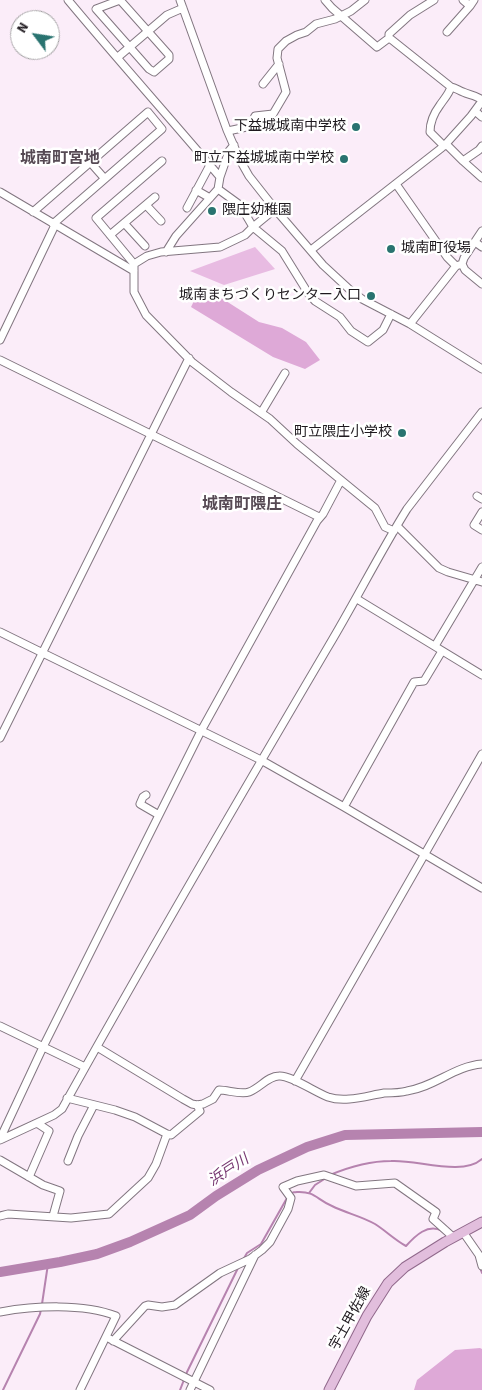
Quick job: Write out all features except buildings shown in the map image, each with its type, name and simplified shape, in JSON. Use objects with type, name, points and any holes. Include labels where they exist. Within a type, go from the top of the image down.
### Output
[{"type":"main road","name":"宇土甲佐線","points":[[329,1390],[367,1316],[388,1283],[405,1267],[482,1222]]},
{"type":"street","points":[[68,0],[220,177]]},
{"type":"street","points":[[120,0],[148,32],[169,55],[169,59],[154,72],[149,69],[96,9],[120,0]]},
{"type":"street","points":[[180,0],[240,160],[249,176],[275,210],[324,265],[349,289],[482,369]]},
{"type":"street","points":[[325,0],[377,47],[389,38],[389,34],[410,15],[434,0]]},
{"type":"street","points":[[228,131],[251,126],[255,116],[274,113],[286,92],[277,58],[278,49],[286,40],[296,34],[306,32],[316,24],[342,16],[365,0]]},
{"type":"street","points":[[448,32],[472,3],[463,0]]},
{"type":"street","points":[[118,58],[167,16],[183,8]]},
{"type":"street","points":[[311,250],[445,145],[482,100],[477,96],[451,87],[389,38]]},
{"type":"street","points":[[263,84],[279,64]]},
{"type":"street","points":[[451,87],[450,92],[437,109],[430,126],[430,132],[482,178]]},
{"type":"street","points":[[475,110],[482,117]]},
{"type":"street","points":[[0,340],[54,225],[162,129],[148,112],[33,212]]},
{"type":"street","points":[[166,252],[176,236],[218,189],[229,151],[234,145]]},
{"type":"street","points":[[463,161],[482,146]]},
{"type":"street","points":[[162,161],[96,218],[134,267],[134,292],[146,316],[189,358],[231,392],[270,419],[375,508],[385,528],[395,528],[439,568],[478,581]]},
{"type":"street","points":[[90,162],[105,179]]},
{"type":"street","points":[[187,208],[210,165]]},
{"type":"street","points":[[396,184],[448,257],[482,284]]},
{"type":"street","points":[[218,189],[240,205],[253,227],[282,251],[315,301],[340,317],[351,331],[368,342],[383,330],[391,314]]},
{"type":"street","points":[[196,190],[210,198]]},
{"type":"street","points":[[0,192],[54,225],[134,267]]},
{"type":"street","points":[[110,235],[155,197]]},
{"type":"street","points":[[146,205],[161,221]]},
{"type":"street","points":[[134,267],[146,256],[166,252],[220,247],[245,235],[275,210]]},
{"type":"street","points":[[124,224],[145,246]]},
{"type":"street","points":[[410,324],[459,265],[482,231]]},
{"type":"street","points":[[475,242],[482,247]]},
{"type":"street","points":[[0,738],[189,358]]},
{"type":"street","points":[[0,360],[319,517]]},
{"type":"street","points":[[261,412],[285,372]]},
{"type":"street","points":[[0,1140],[54,1115],[62,1109],[395,528],[407,509],[479,421],[482,412]]},
{"type":"street","points":[[0,1140],[44,1047],[201,731],[341,480]]},
{"type":"street","points":[[482,512],[474,525],[482,530]]},
{"type":"street","points":[[435,646],[478,581],[482,567]]},
{"type":"street","points":[[356,599],[482,675]]},
{"type":"street","points":[[0,632],[261,760],[482,888]]},
{"type":"street","points":[[344,807],[414,682],[424,681],[442,651]]},
{"type":"street","points":[[294,1081],[482,754]]},
{"type":"street","points":[[146,795],[140,804],[159,815]]},
{"type":"street","points":[[0,1026],[85,1067]]},
{"type":"street","points":[[67,1098],[115,1110],[140,1119],[171,1135],[200,1111],[196,1105],[97,1047]]},
{"type":"street","points":[[196,1105],[213,1099],[219,1090],[249,1092],[278,1076],[288,1077],[329,1097],[338,1099],[407,1091],[419,1088],[452,1072],[482,1064]]},
{"type":"street","points":[[68,1161],[94,1105]]},
{"type":"street","points":[[30,1177],[49,1131],[37,1123]]},
{"type":"street","points":[[0,1216],[8,1214],[71,1218],[109,1214],[148,1178],[156,1164],[167,1134]]},
{"type":"street","points":[[0,1160],[43,1185],[60,1192],[53,1216]]},
{"type":"street","points":[[113,1341],[144,1306],[162,1307],[175,1305],[220,1273],[256,1255],[262,1250],[270,1242],[288,1209],[291,1198],[283,1187],[297,1181],[324,1175],[356,1186],[395,1183],[436,1212],[433,1219],[453,1238]]},
{"type":"street","points":[[463,1232],[479,1255],[482,1266]]},
{"type":"street","points":[[190,1390],[256,1255]]},
{"type":"street","points":[[0,1312],[19,1308],[42,1307],[92,1310],[116,1316],[80,1390]]},
{"type":"street","points":[[106,1337],[210,1390]]},
{"type":"shaded area","points":[[255,247],[275,269],[224,285],[190,271]]},
{"type":"shaded area","points":[[199,291],[215,294],[259,322],[282,328],[306,342],[320,360],[305,369],[273,357],[191,307]]},
{"type":"shaded area","points":[[482,1349],[482,1390],[414,1390],[417,1380],[455,1350]]},
{"type":"waterway","name":"浜戸川","points":[[0,1272],[97,1254],[130,1242],[190,1215],[258,1170],[307,1147],[345,1135],[482,1132]]},
{"type":"waterway","points":[[330,1175],[367,1163],[383,1161],[463,1167],[482,1159]]},
{"type":"waterway","points":[[309,1193],[315,1185],[326,1178]]},
{"type":"waterway","points":[[290,1194],[294,1192],[312,1194],[327,1204],[375,1224],[406,1246],[422,1232],[432,1229],[442,1231]]},
{"type":"waterway","points":[[243,1260],[247,1253],[261,1244],[287,1198]]},
{"type":"waterway","points":[[42,1304],[48,1264]]},
{"type":"waterway","points":[[180,1390],[238,1268]]},
{"type":"waterway","points":[[480,1268],[482,1273]]},
{"type":"waterway","points":[[3,1390],[41,1309]]},
{"type":"place","name":"下益城城南中学校","points":[[356,127]]},
{"type":"place","name":"町立下益城城南中学校","points":[[344,159]]},
{"type":"place","name":"隈庄幼稚園","points":[[212,211]]},
{"type":"place","name":"城南町役場","points":[[391,249]]},
{"type":"place","name":"城南まちづくりセンター入口","points":[[371,296]]},
{"type":"place","name":"町立隈庄小学校","points":[[402,433]]},
{"type":"district","name":"城南町宮地","points":[[60,159]]},
{"type":"district","name":"城南町隈庄","points":[[242,505]]}]
